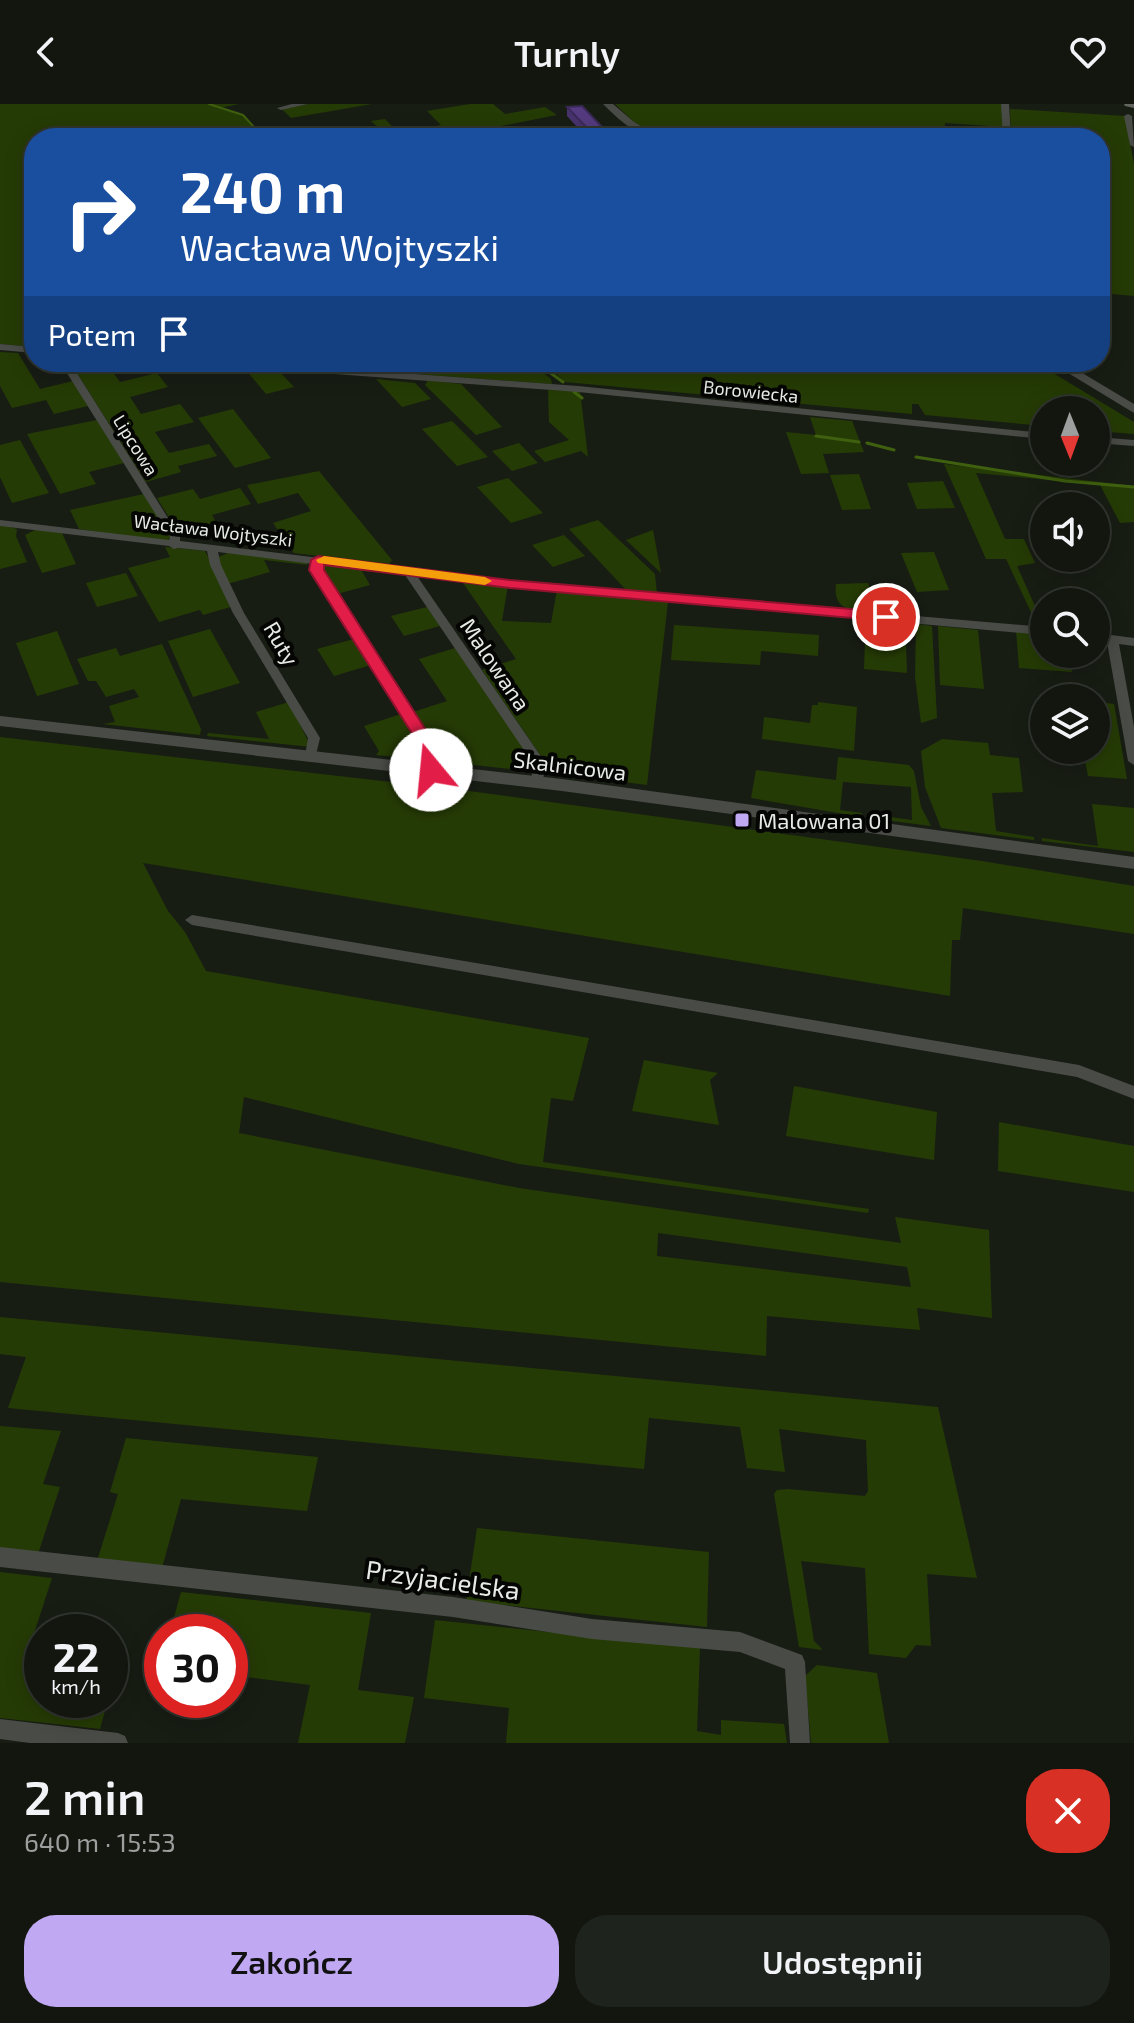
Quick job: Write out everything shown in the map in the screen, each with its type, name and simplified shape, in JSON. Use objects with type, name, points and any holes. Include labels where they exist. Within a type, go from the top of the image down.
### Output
[{"type":"street","points":[[281,108],[304,104]]},
{"type":"street","points":[[608,104],[639,128]]},
{"type":"street","points":[[1005,104],[1006,128]]},
{"type":"street","points":[[1128,116],[1134,145]]},
{"type":"street","points":[[0,347],[24,349]]},
{"type":"street","name":"Lipcowa","points":[[71,372],[175,537],[174,546]]},
{"type":"street","name":"Borowiecka","points":[[349,372],[578,389],[1030,435]]},
{"type":"street","points":[[1073,372],[1134,409]]},
{"type":"street","points":[[1110,441],[1134,443]]},
{"type":"street","name":"Wacława Wojtyszki","points":[[0,523],[510,584],[1030,630]]},
{"type":"street","name":"Ruty","points":[[212,550],[213,562],[231,596],[314,738],[311,756]]},
{"type":"street","points":[[318,560],[316,570],[428,746],[433,756],[431,770]]},
{"type":"street","name":"Malowana","points":[[408,571],[534,755],[539,764],[537,782]]},
{"type":"street","points":[[1134,642],[1112,639],[1134,761]]},
{"type":"street","name":"Skalnicowa","points":[[0,721],[537,782],[1134,863]]},
{"type":"street","points":[[192,920],[1079,1071],[1134,1093]]},
{"type":"street","name":"Przyjacielska","points":[[0,1557],[453,1607],[638,1634],[740,1642],[795,1662],[800,1743]]},
{"type":"street","points":[[0,1729],[118,1743]]},
{"type":"green space","points":[[0,104],[239,104],[220,108],[245,116],[255,128],[24,128],[24,346],[0,344]]},
{"type":"green space","points":[[309,104],[372,104],[291,118],[282,109]]},
{"type":"green space","points":[[470,104],[493,104],[505,114],[545,107],[557,115],[497,128],[425,128],[441,125],[427,111]]},
{"type":"green space","points":[[615,104],[1002,104],[1004,127],[945,123],[945,128],[645,128]]},
{"type":"green space","points":[[1010,109],[1125,116],[1134,164],[1134,296],[1110,294],[1110,128],[1011,128]]},
{"type":"green space","points":[[385,119],[394,128],[379,128],[371,121]]},
{"type":"green space","points":[[0,352],[18,353],[24,363],[24,372],[30,372],[40,389],[73,381],[88,406],[54,414],[46,400],[12,408],[0,386]]},
{"type":"green space","points":[[76,372],[113,372],[120,382],[157,373],[168,387],[130,397],[141,414],[180,404],[194,422],[155,432],[169,453],[209,444],[217,456],[178,466],[181,472],[146,482]]},
{"type":"green space","points":[[248,372],[280,372],[294,387],[266,394]]},
{"type":"green space","points":[[387,372],[542,372],[552,384]]},
{"type":"green space","points":[[554,372],[1052,372],[1091,396],[1030,396],[1030,425],[925,415],[918,404],[912,404],[912,414],[565,382]]},
{"type":"green space","points":[[376,379],[415,383],[431,399],[402,407]]},
{"type":"green space","points":[[428,380],[461,384],[502,427],[476,435],[425,385]]},
{"type":"green space","points":[[548,390],[580,391],[588,457],[581,451],[545,462],[534,451],[569,440],[549,422]]},
{"type":"green space","points":[[1110,407],[1134,422],[1134,434],[1110,432]]},
{"type":"green space","points":[[233,409],[271,458],[235,468],[198,418]]},
{"type":"green space","points":[[810,417],[852,421],[864,452],[823,454],[829,473],[801,474],[786,432],[816,435]]},
{"type":"green space","points":[[97,420],[124,463],[89,472],[96,484],[60,494],[27,434]]},
{"type":"green space","points":[[452,421],[488,457],[457,466],[422,429]]},
{"type":"green space","points":[[20,440],[49,493],[12,503],[0,477],[0,445]]},
{"type":"green space","points":[[519,443],[538,463],[512,471],[492,451]]},
{"type":"green space","points":[[944,464],[1134,486],[1134,522],[1120,523],[1110,504],[1110,492],[1104,492],[1100,485],[976,473],[1005,539],[1024,539],[1030,552],[1030,564],[1017,566],[1030,595],[1030,610],[1006,559],[986,559]]},
{"type":"green space","points":[[319,471],[392,560],[389,564],[294,553],[273,523],[311,511],[298,493],[258,504],[247,485]]},
{"type":"green space","points":[[859,474],[871,509],[842,510],[830,475]]},
{"type":"green space","points":[[508,478],[543,513],[511,523],[477,487]]},
{"type":"green space","points":[[943,481],[955,508],[917,509],[907,483]]},
{"type":"green space","points":[[240,488],[251,504],[212,515],[216,522],[178,532],[157,498],[193,489],[200,499]]},
{"type":"green space","points":[[144,494],[170,537],[167,542],[79,529],[70,510]]},
{"type":"green space","points":[[598,520],[655,574],[657,594],[628,592],[569,529]]},
{"type":"green space","points":[[0,524],[17,529],[16,536],[27,562],[0,569]]},
{"type":"green space","points":[[39,528],[61,531],[76,564],[42,573],[25,535]]},
{"type":"green space","points":[[653,530],[661,573],[626,540]]},
{"type":"green space","points":[[564,535],[585,556],[553,567],[532,545]]},
{"type":"green space","points":[[165,547],[205,551],[234,606],[203,615],[200,610],[159,622],[128,568],[170,557]]},
{"type":"green space","points":[[934,552],[949,590],[917,592],[901,553]]},
{"type":"green space","points":[[228,553],[307,561],[307,565],[264,560],[270,572],[227,584],[216,558]]},
{"type":"green space","points":[[329,563],[406,575],[362,571],[370,585],[337,594],[320,568]]},
{"type":"green space","points":[[126,573],[138,596],[97,607],[86,583]]},
{"type":"green space","points":[[461,580],[508,585],[502,621],[551,623],[557,590],[668,602],[647,785],[545,772],[547,765],[482,670],[516,659]]},
{"type":"green space","points":[[868,583],[878,613],[848,609],[838,600],[836,584]]},
{"type":"green space","points":[[427,607],[440,626],[404,636],[391,616]]},
{"type":"green space","points":[[916,624],[932,626],[937,718],[921,723],[915,677]]},
{"type":"green space","points":[[674,625],[819,635],[818,656],[761,651],[760,665],[671,660]]},
{"type":"green space","points":[[938,626],[978,630],[984,689],[940,685]]},
{"type":"green space","points":[[210,629],[240,683],[193,697],[168,641]]},
{"type":"green space","points":[[57,631],[79,684],[37,696],[16,643]]},
{"type":"green space","points":[[1016,631],[1030,632],[1030,668],[1071,668],[1072,672],[1019,668]]},
{"type":"green space","points":[[354,639],[371,665],[334,676],[317,649]]},
{"type":"green space","points":[[865,640],[906,644],[907,673],[864,669]]},
{"type":"green space","points":[[162,644],[201,729],[200,735],[103,724],[115,722],[109,706],[139,697],[134,689],[106,697],[96,681],[88,681],[77,659],[116,648],[120,656]]},
{"type":"green space","points":[[455,648],[530,756],[536,772],[438,761],[439,755],[413,712],[447,701],[419,659]]},
{"type":"green space","points":[[289,702],[311,747],[207,736],[208,733],[269,739],[256,712]]},
{"type":"green space","points":[[818,702],[857,707],[854,751],[762,739],[764,717],[810,723],[812,705],[818,705]]},
{"type":"green space","points":[[1110,704],[1114,704],[1127,779],[1088,776],[1086,764],[1110,764]]},
{"type":"green space","points":[[401,714],[424,746],[428,760],[376,755],[379,751],[364,726]]},
{"type":"green space","points":[[0,737],[469,791],[982,861],[1134,886],[1134,934],[963,908],[960,940],[952,940],[950,996],[143,863],[168,911],[185,932],[206,971],[589,1038],[573,1101],[551,1098],[543,1162],[869,1209],[868,1213],[519,1164],[244,1097],[239,1133],[519,1188],[901,1243],[895,1217],[989,1230],[992,1318],[917,1308],[920,1330],[767,1316],[766,1356],[0,1282]],"holes":[[[658,1233],[907,1267],[911,1287],[657,1256]]]},
{"type":"green space","points":[[942,739],[988,743],[990,755],[1019,758],[1023,792],[992,793],[996,831],[1034,837],[1034,840],[941,828],[925,787],[921,751]]},
{"type":"green space","points":[[838,757],[909,765],[914,771],[921,807],[931,826],[869,818],[869,814],[912,820],[911,787],[843,782],[840,810],[862,813],[862,817],[751,798],[756,770],[836,780]]},
{"type":"green space","points":[[1092,804],[1134,808],[1134,852],[1042,841],[1042,838],[1098,846]]},
{"type":"green space","points":[[644,1060],[718,1073],[710,1080],[719,1125],[632,1111]]},
{"type":"green space","points":[[794,1086],[937,1112],[934,1160],[786,1136]]},
{"type":"green space","points":[[999,1122],[1134,1146],[1134,1192],[998,1171]]},
{"type":"green space","points":[[0,1317],[938,1407],[977,1578],[927,1574],[931,1646],[916,1645],[906,1658],[869,1654],[865,1568],[801,1561],[814,1641],[823,1650],[799,1647],[774,1494],[777,1490],[788,1489],[865,1496],[868,1491],[866,1440],[779,1429],[785,1472],[747,1468],[740,1427],[649,1418],[644,1469],[8,1408],[26,1357],[0,1354]]},
{"type":"green space","points":[[0,1426],[61,1431],[43,1484],[60,1487],[38,1554],[0,1550]]},
{"type":"green space","points":[[126,1438],[318,1457],[307,1511],[181,1499],[162,1568],[97,1561],[118,1494],[110,1492]]},
{"type":"green space","points":[[477,1528],[709,1552],[707,1627],[466,1601]]},
{"type":"green space","points":[[0,1572],[52,1578],[40,1614],[24,1614],[24,1718],[103,1718],[100,1729],[0,1718]]},
{"type":"green space","points":[[181,1592],[371,1613],[358,1690],[414,1697],[405,1743],[298,1743],[310,1685],[248,1677],[248,1614],[175,1614]]},
{"type":"green space","points":[[435,1620],[700,1648],[697,1731],[721,1735],[721,1720],[784,1724],[787,1743],[506,1743],[509,1708],[424,1698]]},
{"type":"green space","points":[[817,1665],[877,1673],[889,1743],[811,1743],[805,1676]]},
{"type":"building","points":[[582,106],[602,127],[587,128],[567,107]]},
{"type":"waterway","points":[[209,104],[243,115],[255,128]]},
{"type":"waterway","points":[[549,372],[563,382]]},
{"type":"waterway","points":[[574,392],[582,398]]},
{"type":"waterway","points":[[816,436],[859,442]]},
{"type":"waterway","points":[[867,443],[894,450]]},
{"type":"waterway","points":[[916,457],[1065,481],[1134,487]]},
{"type":"slow traffic","points":[[324,560],[485,581]]},
{"type":"place","name":"Malowana 01","points":[[742,820]]},
{"type":"route","points":[[431,770],[433,756],[428,746],[316,570],[318,560],[510,584],[886,617]]}]
